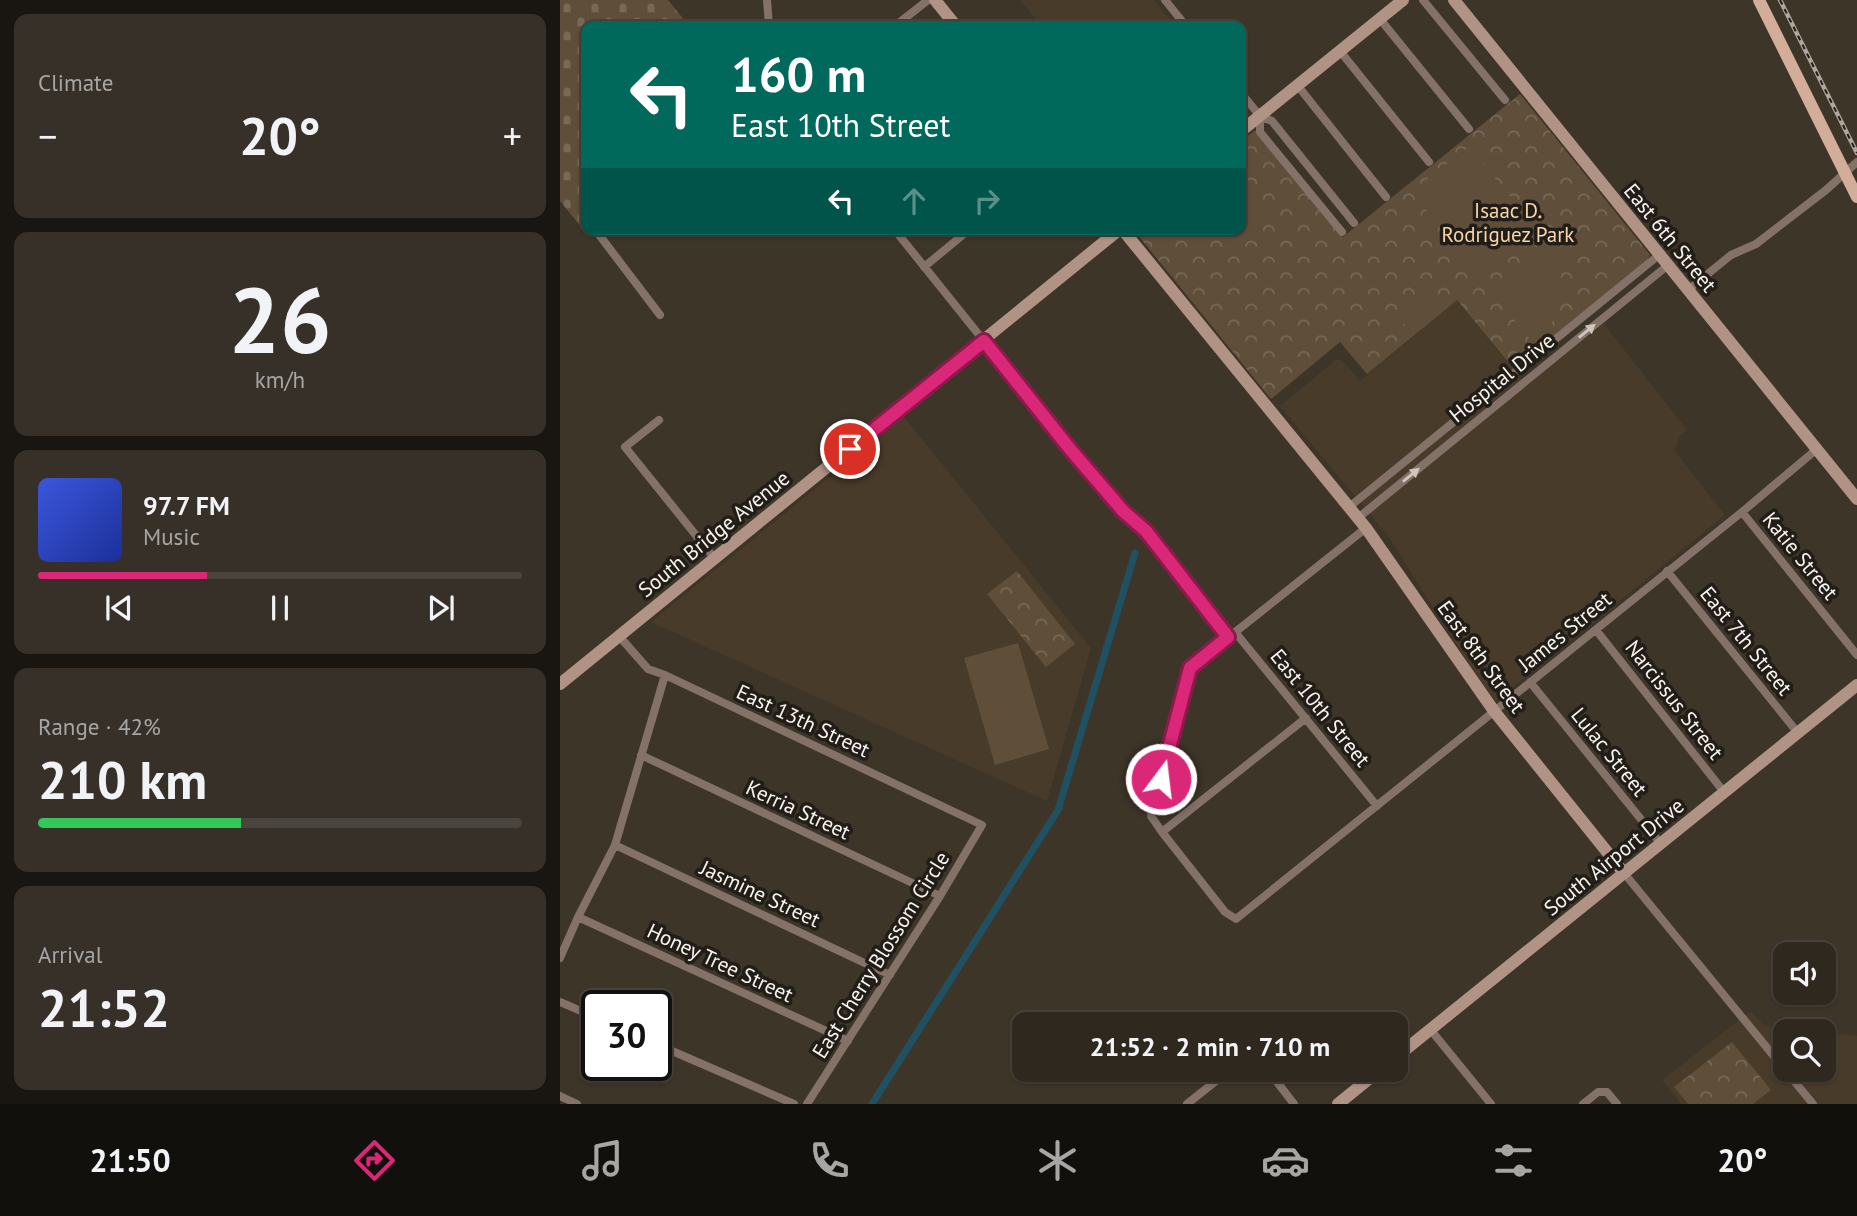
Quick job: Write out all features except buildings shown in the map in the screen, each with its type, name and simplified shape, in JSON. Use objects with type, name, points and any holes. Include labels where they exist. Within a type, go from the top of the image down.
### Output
[{"type":"main road","points":[[1759,0],[1857,197]]},
{"type":"street","points":[[901,21],[928,0]]},
{"type":"street","points":[[935,0],[952,21]]},
{"type":"street","points":[[1165,0],[1182,21]]},
{"type":"street","points":[[1246,127],[1403,0]]},
{"type":"street","points":[[1423,0],[1505,100]]},
{"type":"street","name":"East 6th Street","points":[[1454,0],[1857,499]]},
{"type":"street","points":[[768,1],[769,21]]},
{"type":"street","points":[[1380,19],[1469,130]]},
{"type":"street","points":[[1340,51],[1429,162]]},
{"type":"street","points":[[1298,86],[1386,197]]},
{"type":"street","points":[[1246,99],[1259,116],[1272,121],[1354,223]]},
{"type":"street","points":[[1259,116],[1260,132],[1342,233]]},
{"type":"street","points":[[1688,290],[1731,255],[1756,244],[1857,162]]},
{"type":"street","points":[[601,235],[660,315]]},
{"type":"street","name":"East 10th Street","points":[[899,235],[1114,501],[1146,531],[1231,635],[1306,718],[1377,806]]},
{"type":"street","points":[[924,267],[963,235]]},
{"type":"street","name":"South Bridge Avenue","points":[[561,680],[715,559],[1114,235]]},
{"type":"street","name":"East 8th Street","points":[[1126,235],[1362,523],[1494,711],[1813,1104]]},
{"type":"street","name":"Hospital Drive","points":[[1349,507],[1663,260]]},
{"type":"street","name":"Hospital Drive","points":[[1162,832],[1151,816],[1190,668],[1362,523],[1663,260]]},
{"type":"street","points":[[659,420],[625,447],[715,559]]},
{"type":"street","name":"James Street","points":[[1162,832],[1225,912],[1236,919],[1817,449]]},
{"type":"street","name":"Katie Street","points":[[1742,512],[1857,654]]},
{"type":"street","name":"East 7th Street","points":[[1667,571],[1798,733]]},
{"type":"street","name":"Narcissus Street","points":[[1596,630],[1724,792]]},
{"type":"street","name":"East 13th Street","points":[[619,636],[648,669],[982,825]]},
{"type":"street","points":[[560,958],[615,845],[665,675]]},
{"type":"street","name":"Lulac Street","points":[[1530,682],[1661,844]]},
{"type":"street","name":"South Airport Drive","points":[[1408,1048],[1857,685]]},
{"type":"street","points":[[1162,832],[1306,718]]},
{"type":"street","name":"Kerria Street","points":[[641,755],[940,896]]},
{"type":"street","name":"East Cherry Blossom Circle","points":[[807,1104],[940,896],[982,825]]},
{"type":"street","name":"Jasmine Street","points":[[615,845],[890,975]]},
{"type":"street","name":"Honey Tree Street","points":[[578,917],[848,1041]]},
{"type":"street","points":[[560,1002],[581,1011]]},
{"type":"street","points":[[1430,1030],[1492,1104]]},
{"type":"street","points":[[672,1051],[794,1104]]},
{"type":"street","points":[[1187,1104],[1215,1082]]},
{"type":"street","points":[[1277,1082],[1294,1104]]},
{"type":"street","points":[[1338,1104],[1365,1082]]},
{"type":"street","points":[[1583,1104],[1598,1092],[1606,1091],[1617,1104]]},
{"type":"street","points":[[560,1096],[577,1104]]},
{"type":"shaded area","points":[[1020,0],[1154,0],[1171,21],[1038,21]]},
{"type":"shaded area","points":[[1457,300],[1526,385],[1604,324],[1687,430],[1680,436],[1674,450],[1725,515],[1496,701],[1475,674],[1389,537],[1280,406],[1336,360],[1342,360],[1360,381]]},
{"type":"shaded area","points":[[904,417],[1091,648],[1047,801],[651,622]]},
{"type":"shaded area","points":[[1751,1011],[1764,1026],[1773,1027],[1773,1082],[1836,1082],[1836,1033],[1857,1036],[1857,1104],[1681,1104],[1662,1080]]},
{"type":"green space","points":[[560,0],[668,0],[685,21],[581,21],[581,227],[560,201]]},
{"type":"green space","name":"Isaac D. Rodriguez Park","points":[[1520,94],[1650,255],[1513,368],[1457,300],[1367,374],[1340,342],[1271,399],[1138,235],[1246,235],[1246,138],[1255,130],[1343,237]]},
{"type":"green space","points":[[1469,147],[1535,227],[1482,272],[1476,271],[1411,192]]},
{"type":"green space","points":[[1255,200],[1267,215],[1246,232],[1246,208]]},
{"type":"green space","points":[[1543,244],[1555,261],[1560,275],[1562,297],[1555,317],[1533,343],[1493,293],[1493,286]]},
{"type":"green space","points":[[1425,291],[1445,310],[1422,329],[1403,324],[1394,316],[1406,302]]},
{"type":"green space","points":[[1017,571],[1075,644],[1046,667],[987,594]]},
{"type":"green space","points":[[1018,643],[1049,749],[995,765],[964,658]]},
{"type":"green space","points":[[1732,1042],[1771,1090],[1753,1104],[1688,1104],[1674,1087]]},
{"type":"waterway","points":[[872,1104],[1058,810],[1135,553]]},
{"type":"railway","points":[[1780,0],[1857,153]]},
{"type":"route","points":[[850,449],[984,341],[1070,449],[1123,511],[1146,531],[1228,637],[1190,668],[1161,779]]}]
